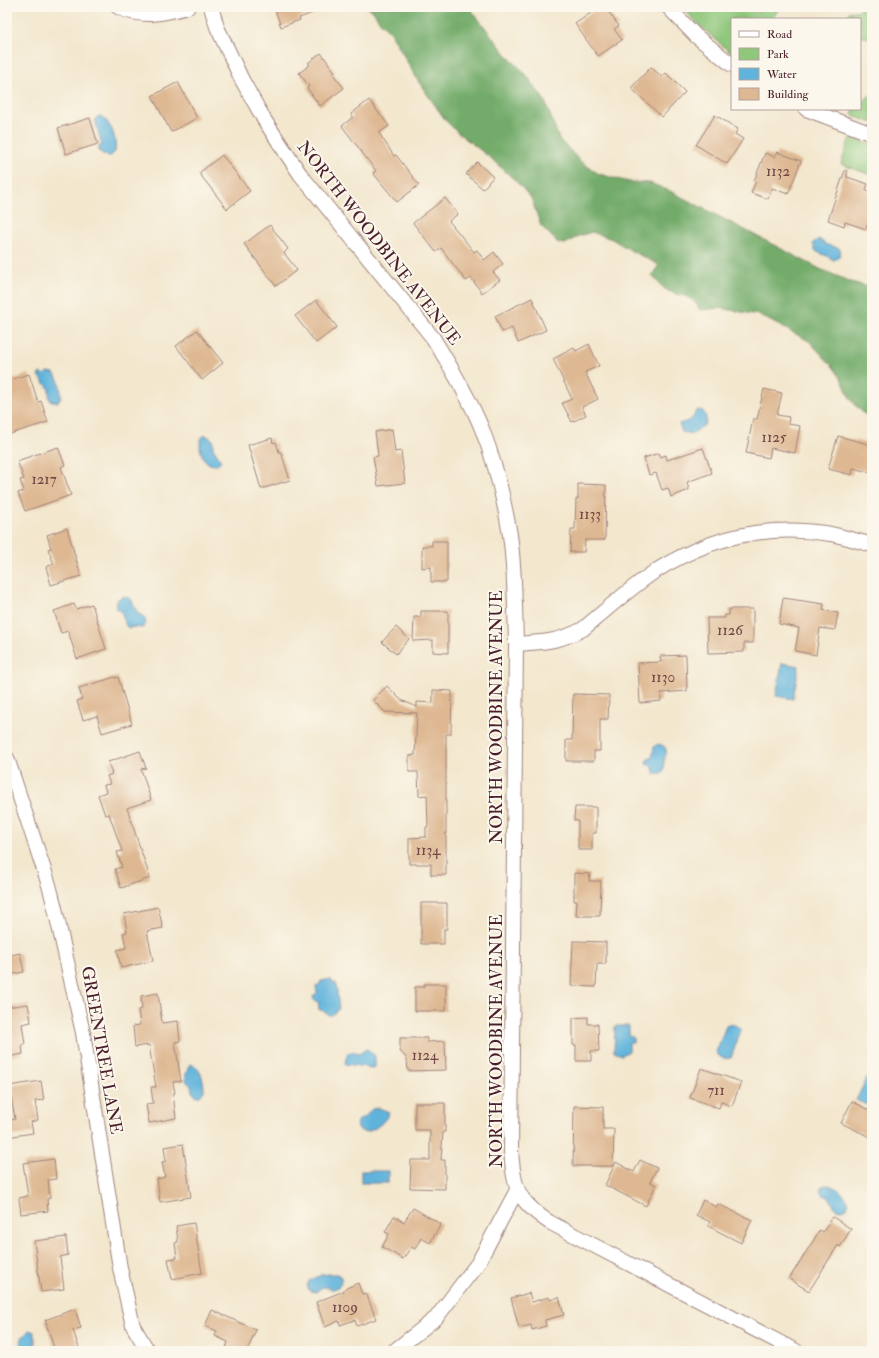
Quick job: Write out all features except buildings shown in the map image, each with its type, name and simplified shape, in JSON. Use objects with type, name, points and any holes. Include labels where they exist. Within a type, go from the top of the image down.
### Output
[{"type":"street","points":[[118,7],[138,14],[153,14],[188,7]]},
{"type":"street","name":"NORTH WOODBINE AVENUE","points":[[211,7],[217,27],[236,68],[265,122],[300,174],[433,338],[459,380],[482,429],[499,483],[510,535],[516,644],[511,1150],[512,1168],[517,1190],[527,1204],[536,1213],[549,1222],[796,1351]]},
{"type":"street","points":[[668,7],[696,36],[731,64]]},
{"type":"street","points":[[809,110],[872,134]]},
{"type":"street","points":[[516,644],[558,640],[570,636],[583,629],[635,586],[659,570],[694,551],[725,539],[767,531],[788,530],[832,534],[872,545]]},
{"type":"street","name":"GREENTREE LANE","points":[[7,758],[54,904],[83,1033],[120,1268],[133,1326],[148,1351]]},
{"type":"street","points":[[394,1351],[436,1318],[478,1263],[517,1190]]},
{"type":"green space","points":[[366,7],[469,7],[506,54],[528,77],[545,101],[559,139],[581,162],[599,174],[629,182],[650,183],[670,191],[820,269],[851,282],[872,288],[872,416],[864,414],[857,407],[850,398],[841,378],[834,368],[809,341],[759,315],[719,308],[700,310],[688,297],[670,292],[658,282],[652,275],[659,265],[612,239],[592,232],[579,236],[565,244],[558,243],[541,226],[531,198],[516,181],[446,121],[418,81],[391,33],[381,23],[372,10]]},
{"type":"green space","points":[[682,7],[747,7],[758,13],[763,7],[780,7],[773,18],[731,18],[731,53],[697,23]]},
{"type":"green space","points":[[862,7],[872,7],[872,35],[869,38],[861,36],[861,18],[843,18],[848,16],[849,12],[860,10]]},
{"type":"green space","points":[[872,94],[872,123],[852,115],[854,110],[861,110],[861,102]]},
{"type":"green space","points":[[850,137],[872,145],[872,151],[870,153],[872,161],[868,174],[841,164]]},
{"type":"water","points":[[101,116],[111,127],[113,132],[115,152],[111,156],[104,155],[99,151],[99,146],[102,146],[95,120],[97,117]]},
{"type":"water","points":[[819,239],[827,245],[839,248],[841,252],[839,257],[833,260],[815,251],[813,243]]},
{"type":"water","points":[[47,372],[54,373],[59,382],[61,398],[58,402],[51,401],[49,398],[48,387],[38,376],[40,373],[44,375]]},
{"type":"water","points":[[698,410],[703,411],[706,417],[706,424],[692,434],[682,432],[679,424],[691,419]]},
{"type":"water","points":[[206,435],[213,440],[213,448],[221,461],[216,464],[212,465],[207,463],[202,454],[200,442],[202,437]]},
{"type":"water","points":[[123,596],[131,599],[137,612],[145,618],[146,621],[142,628],[129,628],[126,626],[121,611],[116,608],[117,600]]},
{"type":"water","points":[[782,663],[799,666],[793,699],[776,696]]},
{"type":"water","points":[[658,744],[665,747],[666,752],[664,770],[662,773],[655,774],[652,766],[646,764],[647,760],[652,757],[654,747]]},
{"type":"water","points":[[330,979],[336,983],[339,1009],[331,1015],[319,1010],[318,1001],[313,999],[314,995],[317,994],[316,986],[319,985],[321,981]]},
{"type":"water","points":[[731,1024],[737,1026],[741,1030],[731,1058],[720,1057],[716,1052],[726,1026]]},
{"type":"water","points":[[615,1026],[629,1026],[629,1037],[633,1037],[633,1042],[629,1042],[629,1051],[622,1055],[614,1052]]},
{"type":"water","points":[[366,1049],[375,1056],[375,1067],[372,1068],[345,1064],[347,1056],[350,1052],[361,1053]]},
{"type":"water","points":[[191,1064],[198,1069],[203,1079],[204,1091],[200,1096],[197,1096],[192,1092],[191,1086],[186,1081],[186,1074],[189,1065]]},
{"type":"water","points":[[867,1078],[872,1081],[872,1095],[867,1105],[856,1100]]},
{"type":"water","points":[[379,1108],[389,1112],[383,1122],[372,1130],[363,1132],[358,1129],[357,1123],[360,1119],[365,1117],[372,1109]]},
{"type":"water","points":[[361,1171],[388,1171],[388,1183],[361,1183]]},
{"type":"water","points":[[827,1185],[834,1187],[842,1193],[849,1202],[847,1208],[842,1210],[836,1209],[829,1197],[823,1195],[820,1191],[822,1186]]},
{"type":"water","points":[[338,1274],[341,1276],[341,1281],[338,1287],[331,1289],[322,1287],[316,1292],[310,1291],[307,1286],[309,1281],[321,1275]]},
{"type":"water","points":[[29,1330],[34,1332],[35,1351],[22,1351],[21,1340]]}]
